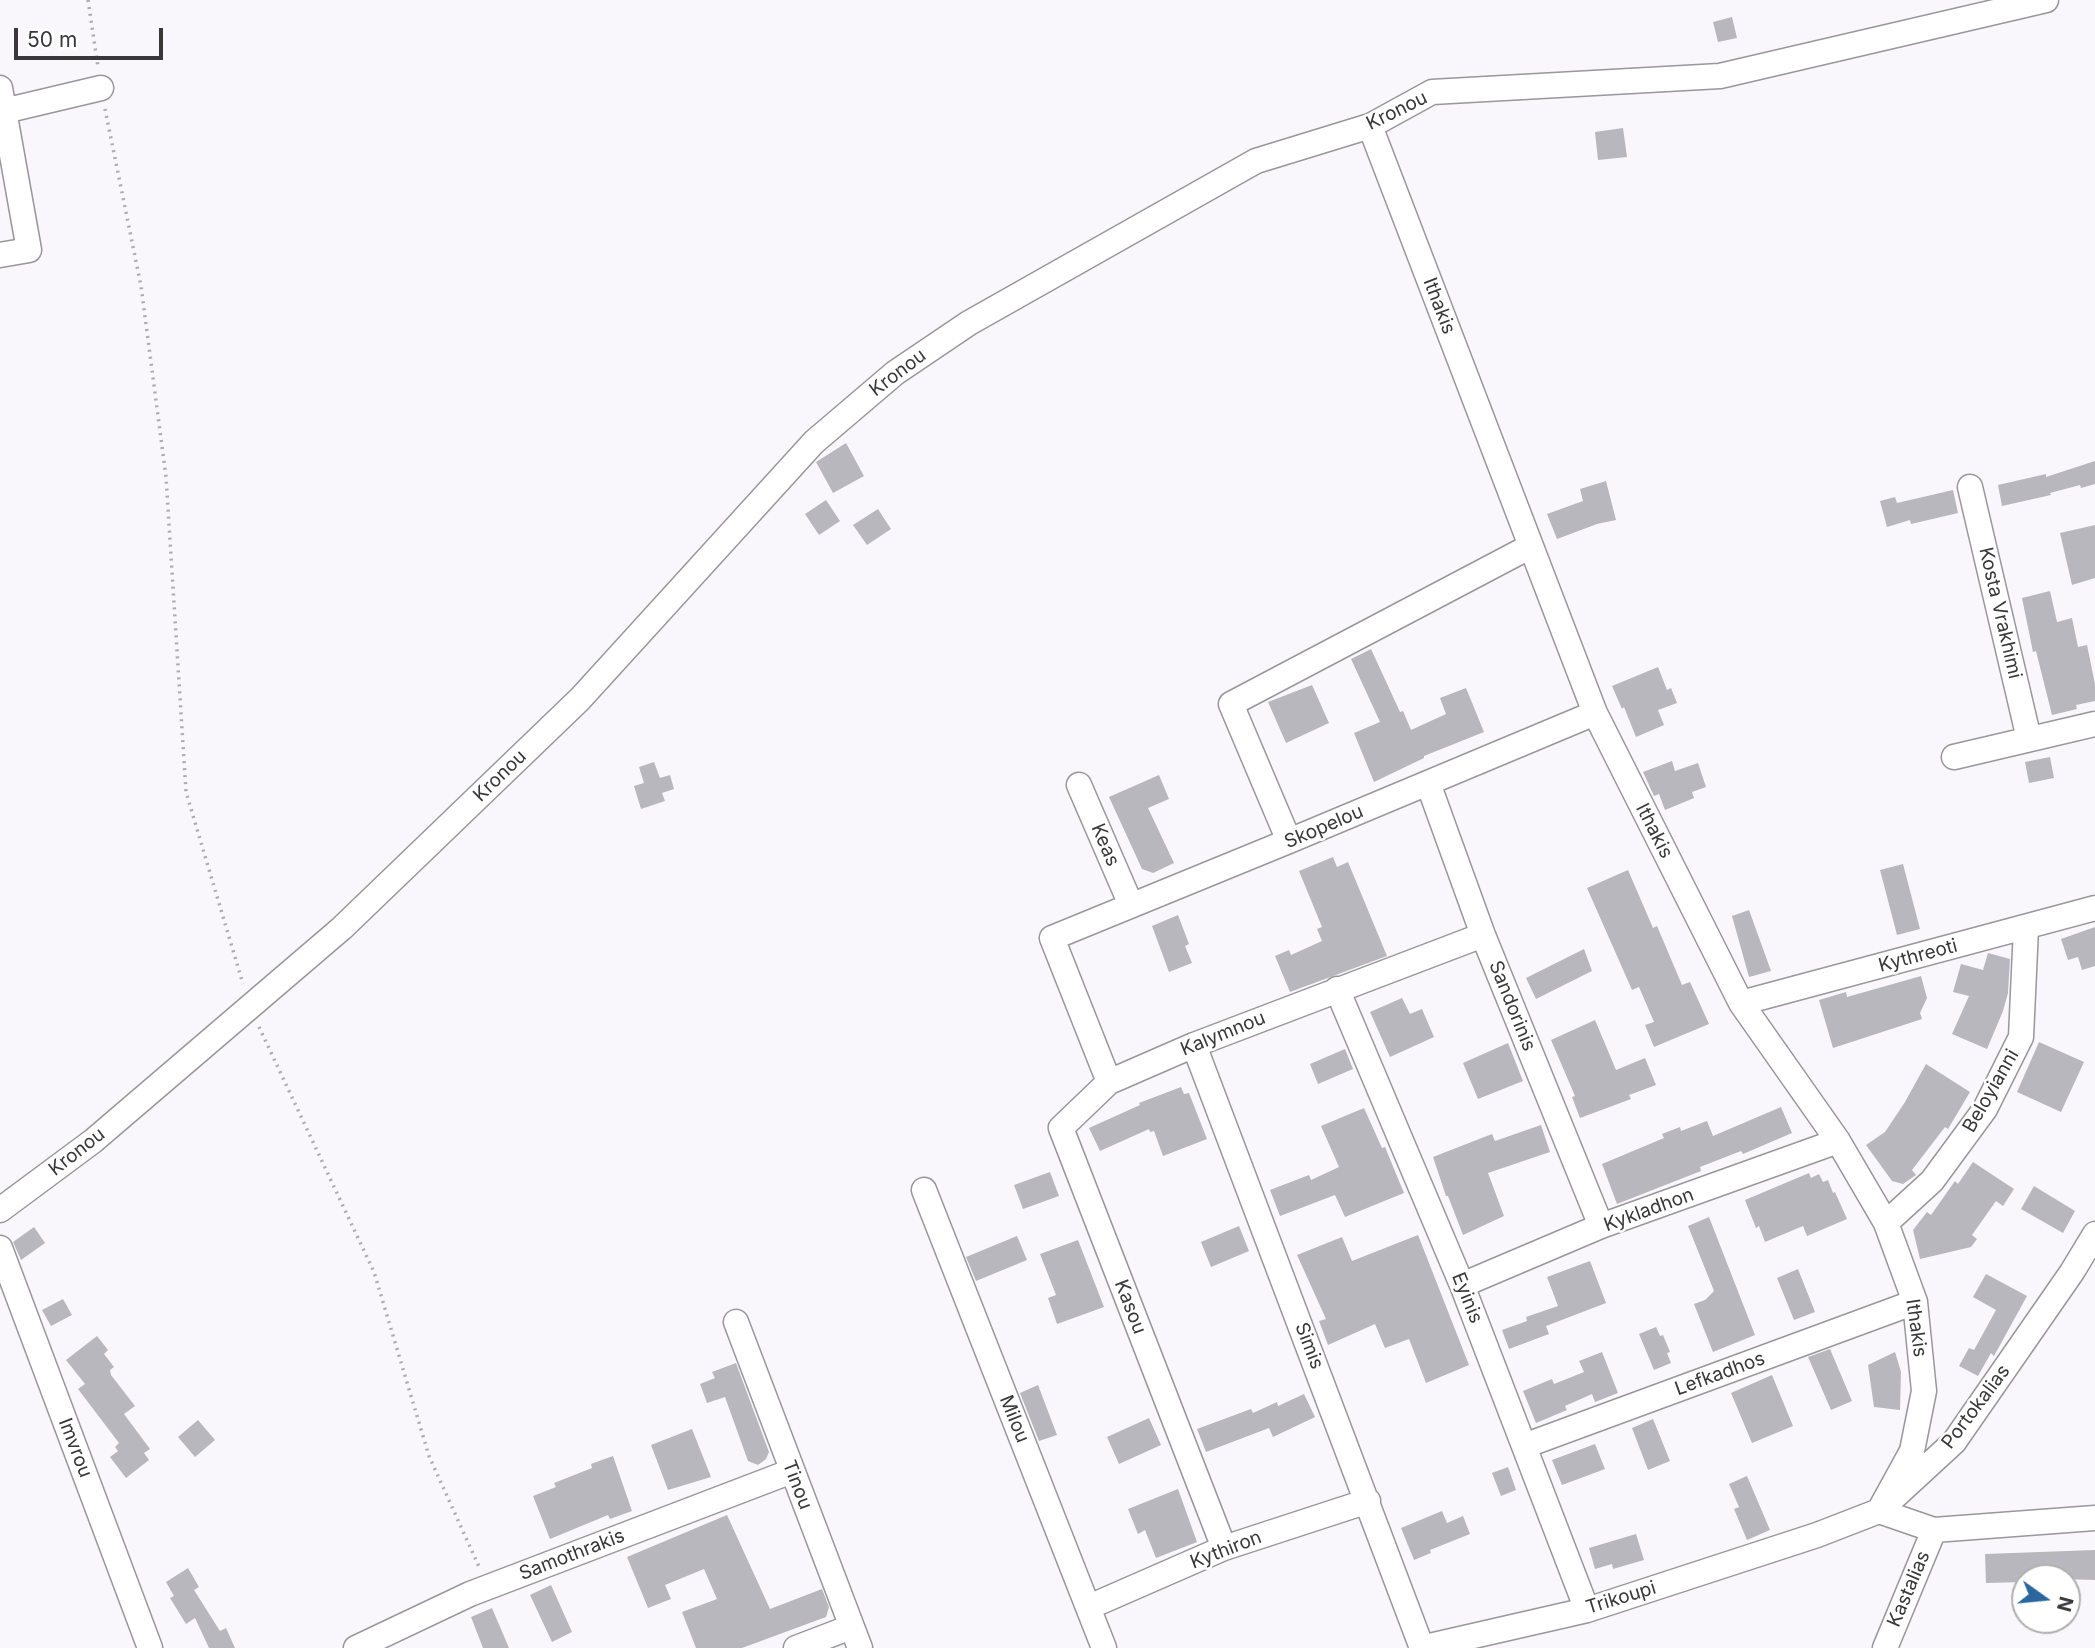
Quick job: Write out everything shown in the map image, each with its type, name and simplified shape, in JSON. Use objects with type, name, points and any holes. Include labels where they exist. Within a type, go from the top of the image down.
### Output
[{"type":"street","name":"Kronou","points":[[0,1210],[93,1141],[342,928],[580,699],[814,442],[895,373],[969,323],[1256,160],[1370,125],[1432,92],[1720,76],[2046,0]]},
{"type":"street","points":[[0,255],[29,250],[2,100],[101,88]]},
{"type":"street","name":"Ithakis","points":[[1370,125],[1595,713],[1741,1003],[1838,1142],[1886,1223],[1915,1302],[1924,1391],[1912,1451],[1879,1511]]},
{"type":"street","name":"Kosta Vrakhimi","points":[[1970,487],[2029,739]]},
{"type":"street","points":[[1289,841],[1230,704],[1531,546]]},
{"type":"street","name":"Skopelou","points":[[1109,1082],[1052,938],[1595,713]]},
{"type":"street","points":[[1954,757],[2095,724]]},
{"type":"street","name":"Sandorinis","points":[[1428,783],[1483,934],[1601,1226]]},
{"type":"street","name":"Keas","points":[[1079,785],[1131,905]]},
{"type":"street","name":"Kythreoti","points":[[1741,1003],[2095,908]]},
{"type":"street","name":"Beloyianni","points":[[1886,1223],[1932,1181],[1985,1109],[2021,1037],[2026,928]]},
{"type":"street","name":"Kalymnou","points":[[1109,1082],[1194,1045],[1483,934]]},
{"type":"street","name":"Eyinis","points":[[1337,989],[1462,1285],[1587,1610]]},
{"type":"street","name":"Simis","points":[[1194,1045],[1422,1648]]},
{"type":"street","name":"Kasou","points":[[1109,1082],[1061,1128],[1224,1548]]},
{"type":"street","name":"Kykladhon","points":[[1462,1285],[1601,1226],[1838,1142]]},
{"type":"street","name":"Milou","points":[[924,1190],[1104,1648]]},
{"type":"street","name":"Portokalias","points":[[1817,1535],[1879,1511],[1954,1442],[2072,1272],[2095,1234]]},
{"type":"street","name":"Imvrou","points":[[0,1248],[150,1648]]},
{"type":"street","name":"Lefkadhos","points":[[1524,1446],[1915,1302]]},
{"type":"street","name":"Tinou","points":[[736,1321],[855,1638]]},
{"type":"street","name":"Samothrakis","points":[[356,1648],[488,1587],[792,1471]]},
{"type":"street","name":"Kythiron","points":[[1089,1607],[1224,1548],[1368,1501]]},
{"type":"street","points":[[1879,1511],[1934,1530],[2095,1518]]},
{"type":"street","name":"Kastalias","points":[[1885,1648],[1934,1530]]},
{"type":"street","name":"Trikoupi","points":[[1422,1648],[1587,1610],[1817,1535]]},
{"type":"street","points":[[796,1648],[855,1638]]},
{"type":"path","points":[[88,0],[101,88],[141,286],[166,477],[186,792],[250,1007],[374,1272],[429,1456],[488,1587]]},
{"type":"building","points":[[1732,17],[1737,38],[1718,42],[1713,22]]},
{"type":"building","points":[[1623,128],[1627,157],[1598,160],[1595,132]]},
{"type":"building","points":[[846,443],[864,476],[833,493],[816,462]]},
{"type":"building","points":[[2095,461],[2095,484],[2081,488],[2080,485],[2050,493],[2051,495],[2002,506],[1998,485],[2046,474],[2046,477]]},
{"type":"building","points":[[1606,481],[1616,520],[1557,539],[1547,514],[1583,501],[1580,489]]},
{"type":"building","points":[[1953,490],[1958,513],[1911,524],[1910,520],[1887,527],[1880,501],[1895,497],[1897,503]]},
{"type":"building","points":[[826,500],[840,521],[819,535],[805,514]]},
{"type":"building","points":[[878,509],[891,529],[867,545],[853,525]]},
{"type":"building","points":[[2095,525],[2095,578],[2072,585],[2060,533]]},
{"type":"building","points":[[2050,591],[2057,622],[2072,618],[2078,647],[2087,645],[2095,684],[2095,701],[2052,715],[2036,651],[2033,652],[2022,598]]},
{"type":"building","points":[[1371,649],[1411,730],[1446,714],[1440,698],[1466,688],[1484,732],[1424,756],[1374,782],[1354,733],[1380,722],[1351,659]]},
{"type":"building","points":[[1658,667],[1667,690],[1671,688],[1677,703],[1658,710],[1664,725],[1636,737],[1612,686]]},
{"type":"building","points":[[1312,685],[1329,723],[1286,743],[1268,702]]},
{"type":"building","points":[[2050,757],[2054,778],[2029,783],[2025,762]]},
{"type":"building","points":[[1672,761],[1675,771],[1698,763],[1706,787],[1692,792],[1694,798],[1665,810],[1659,794],[1654,796],[1643,772]]},
{"type":"building","points":[[654,762],[660,778],[670,775],[674,789],[662,793],[665,801],[641,809],[634,786],[644,783],[639,767]]},
{"type":"building","points":[[1159,775],[1169,799],[1148,808],[1174,863],[1153,873],[1142,869],[1109,797]]},
{"type":"building","points":[[1333,857],[1337,867],[1348,862],[1387,956],[1290,992],[1275,956],[1289,950],[1291,955],[1322,941],[1317,929],[1322,927],[1299,871]]},
{"type":"building","points":[[1903,864],[1920,929],[1897,935],[1880,870]]},
{"type":"building","points":[[1628,870],[1653,928],[1657,926],[1682,985],[1690,982],[1709,1024],[1654,1047],[1645,1025],[1654,1022],[1639,987],[1632,990],[1587,888]]},
{"type":"building","points":[[1749,910],[1771,971],[1749,977],[1732,916]]},
{"type":"building","points":[[1178,915],[1189,944],[1185,946],[1192,963],[1169,972],[1152,926]]},
{"type":"building","points":[[2095,927],[2095,966],[2082,970],[2078,957],[2068,960],[2061,939]]},
{"type":"building","points":[[1584,949],[1592,971],[1536,999],[1526,978]]},
{"type":"building","points":[[1988,953],[2010,959],[2008,993],[1987,1049],[1952,1034],[1969,996],[1953,992],[1961,964],[1983,970]]},
{"type":"building","points":[[1921,976],[1927,998],[1920,1013],[1922,1019],[1833,1048],[1819,1000],[1846,992],[1847,997]]},
{"type":"building","points":[[1402,998],[1410,1014],[1422,1009],[1434,1037],[1390,1057],[1370,1012]]},
{"type":"building","points":[[1595,1020],[1616,1070],[1645,1058],[1656,1085],[1629,1095],[1631,1099],[1580,1118],[1572,1097],[1575,1096],[1551,1040]]},
{"type":"building","points":[[2039,1042],[2084,1062],[2061,1112],[2017,1092]]},
{"type":"building","points":[[1508,1043],[1523,1081],[1478,1099],[1463,1063]]},
{"type":"building","points":[[1345,1049],[1353,1069],[1318,1084],[1310,1064]]},
{"type":"building","points":[[1926,1064],[1970,1092],[1948,1129],[1945,1127],[1912,1170],[1916,1175],[1903,1184],[1892,1181],[1866,1145],[1885,1132]]},
{"type":"building","points":[[1181,1087],[1184,1094],[1189,1093],[1207,1139],[1163,1156],[1154,1131],[1150,1132],[1149,1129],[1100,1151],[1089,1128],[1140,1105],[1139,1103]]},
{"type":"building","points":[[1781,1107],[1792,1133],[1743,1154],[1741,1151],[1700,1167],[1701,1171],[1617,1204],[1602,1164],[1664,1138],[1662,1134],[1680,1127],[1681,1131],[1707,1121],[1713,1136]]},
{"type":"building","points":[[1364,1108],[1382,1148],[1385,1147],[1404,1193],[1345,1217],[1335,1195],[1280,1216],[1270,1190],[1309,1175],[1311,1180],[1339,1167],[1321,1126]]},
{"type":"building","points":[[1541,1125],[1550,1152],[1488,1173],[1504,1216],[1463,1235],[1433,1157],[1492,1134],[1495,1141]]},
{"type":"building","points":[[1973,1162],[2014,1189],[2003,1206],[1996,1201],[1972,1235],[1977,1239],[1971,1247],[1920,1259],[1913,1230],[1927,1212],[1931,1215],[1955,1181],[1958,1184]]},
{"type":"building","points":[[1050,1172],[1059,1196],[1023,1209],[1014,1185]]},
{"type":"building","points":[[1809,1173],[1811,1178],[1819,1174],[1823,1182],[1828,1180],[1847,1219],[1807,1236],[1803,1226],[1765,1242],[1759,1226],[1756,1228],[1745,1200]]},
{"type":"building","points":[[2034,1186],[2075,1211],[2063,1233],[2021,1209]]},
{"type":"building","points":[[1709,1217],[1755,1335],[1713,1352],[1694,1304],[1705,1300],[1714,1291],[1688,1226]]},
{"type":"building","points":[[1239,1226],[1249,1251],[1211,1267],[1201,1242]]},
{"type":"building","points":[[34,1227],[45,1243],[21,1260],[13,1242]]},
{"type":"building","points":[[1418,1235],[1469,1365],[1426,1383],[1409,1339],[1385,1348],[1375,1324],[1328,1345],[1319,1321],[1326,1319],[1297,1255],[1342,1237],[1352,1261]]},
{"type":"building","points":[[1017,1236],[1027,1260],[976,1281],[966,1257]]},
{"type":"building","points":[[1078,1240],[1104,1307],[1057,1324],[1048,1298],[1056,1295],[1040,1254]]},
{"type":"building","points":[[1590,1261],[1606,1303],[1546,1326],[1549,1334],[1509,1349],[1502,1330],[1527,1321],[1526,1317],[1558,1306],[1547,1277]]},
{"type":"building","points":[[1798,1269],[1815,1312],[1794,1320],[1777,1278]]},
{"type":"building","points":[[1986,1274],[2027,1296],[1994,1356],[1991,1353],[1978,1376],[1959,1366],[1969,1348],[1974,1350],[1996,1310],[1973,1297]]},
{"type":"building","points":[[63,1299],[72,1315],[51,1326],[42,1310]]},
{"type":"building","points":[[1656,1327],[1660,1336],[1663,1335],[1671,1363],[1654,1370],[1639,1334]]},
{"type":"building","points":[[97,1336],[108,1350],[104,1354],[114,1367],[110,1370],[111,1375],[135,1406],[124,1414],[150,1449],[144,1453],[149,1460],[126,1478],[110,1457],[118,1451],[115,1447],[119,1443],[78,1389],[85,1384],[66,1360]]},
{"type":"building","points":[[1830,1349],[1852,1401],[1831,1410],[1808,1357]]},
{"type":"building","points":[[1602,1352],[1618,1393],[1595,1402],[1592,1394],[1565,1406],[1567,1410],[1536,1423],[1523,1391],[1552,1379],[1554,1384],[1584,1372],[1579,1361]]},
{"type":"building","points":[[1895,1352],[1901,1372],[1900,1410],[1874,1407],[1868,1365]]},
{"type":"building","points":[[736,1363],[769,1452],[766,1459],[758,1465],[748,1461],[725,1397],[707,1403],[700,1384],[715,1378],[712,1372]]},
{"type":"building","points":[[1772,1375],[1793,1426],[1752,1443],[1731,1393]]},
{"type":"building","points":[[1038,1385],[1057,1435],[1039,1441],[1020,1393]]},
{"type":"building","points":[[1304,1394],[1315,1417],[1273,1437],[1269,1428],[1206,1452],[1197,1429],[1251,1409],[1253,1413],[1277,1402],[1278,1406]]},
{"type":"building","points":[[1149,1418],[1161,1445],[1119,1464],[1107,1437]]},
{"type":"building","points":[[1653,1419],[1670,1461],[1648,1470],[1632,1428]]},
{"type":"building","points":[[198,1420],[215,1440],[195,1457],[178,1437]]},
{"type":"building","points":[[692,1429],[711,1477],[668,1490],[651,1445]]},
{"type":"building","points":[[1595,1444],[1605,1469],[1562,1485],[1552,1460]]},
{"type":"building","points":[[613,1456],[632,1511],[610,1519],[608,1515],[550,1539],[533,1496],[556,1487],[554,1483],[592,1468],[591,1464]]},
{"type":"building","points":[[1508,1467],[1516,1490],[1501,1496],[1492,1473]]},
{"type":"building","points":[[1747,1476],[1770,1530],[1747,1540],[1734,1509],[1739,1507],[1729,1484]]},
{"type":"building","points":[[1178,1489],[1197,1542],[1156,1558],[1145,1530],[1138,1534],[1128,1509]]},
{"type":"building","points":[[1442,1511],[1447,1523],[1463,1516],[1470,1534],[1430,1550],[1431,1553],[1414,1560],[1401,1528]]},
{"type":"building","points":[[727,1515],[770,1609],[822,1589],[829,1607],[826,1617],[742,1648],[696,1648],[682,1612],[717,1599],[704,1569],[665,1585],[671,1599],[648,1608],[627,1557]]},
{"type":"building","points":[[1636,1534],[1644,1560],[1613,1569],[1612,1564],[1595,1569],[1589,1548]]},
{"type":"building","points":[[2095,1550],[2095,1580],[2081,1580],[2081,1564],[2011,1564],[2011,1582],[1986,1583],[1985,1554]]},
{"type":"building","points":[[188,1568],[199,1587],[194,1590],[220,1631],[226,1628],[235,1648],[209,1648],[195,1618],[186,1624],[170,1598],[174,1596],[166,1582]]},
{"type":"building","points":[[551,1585],[572,1632],[552,1642],[530,1595]]},
{"type":"building","points":[[492,1608],[509,1648],[483,1648],[471,1617]]}]
